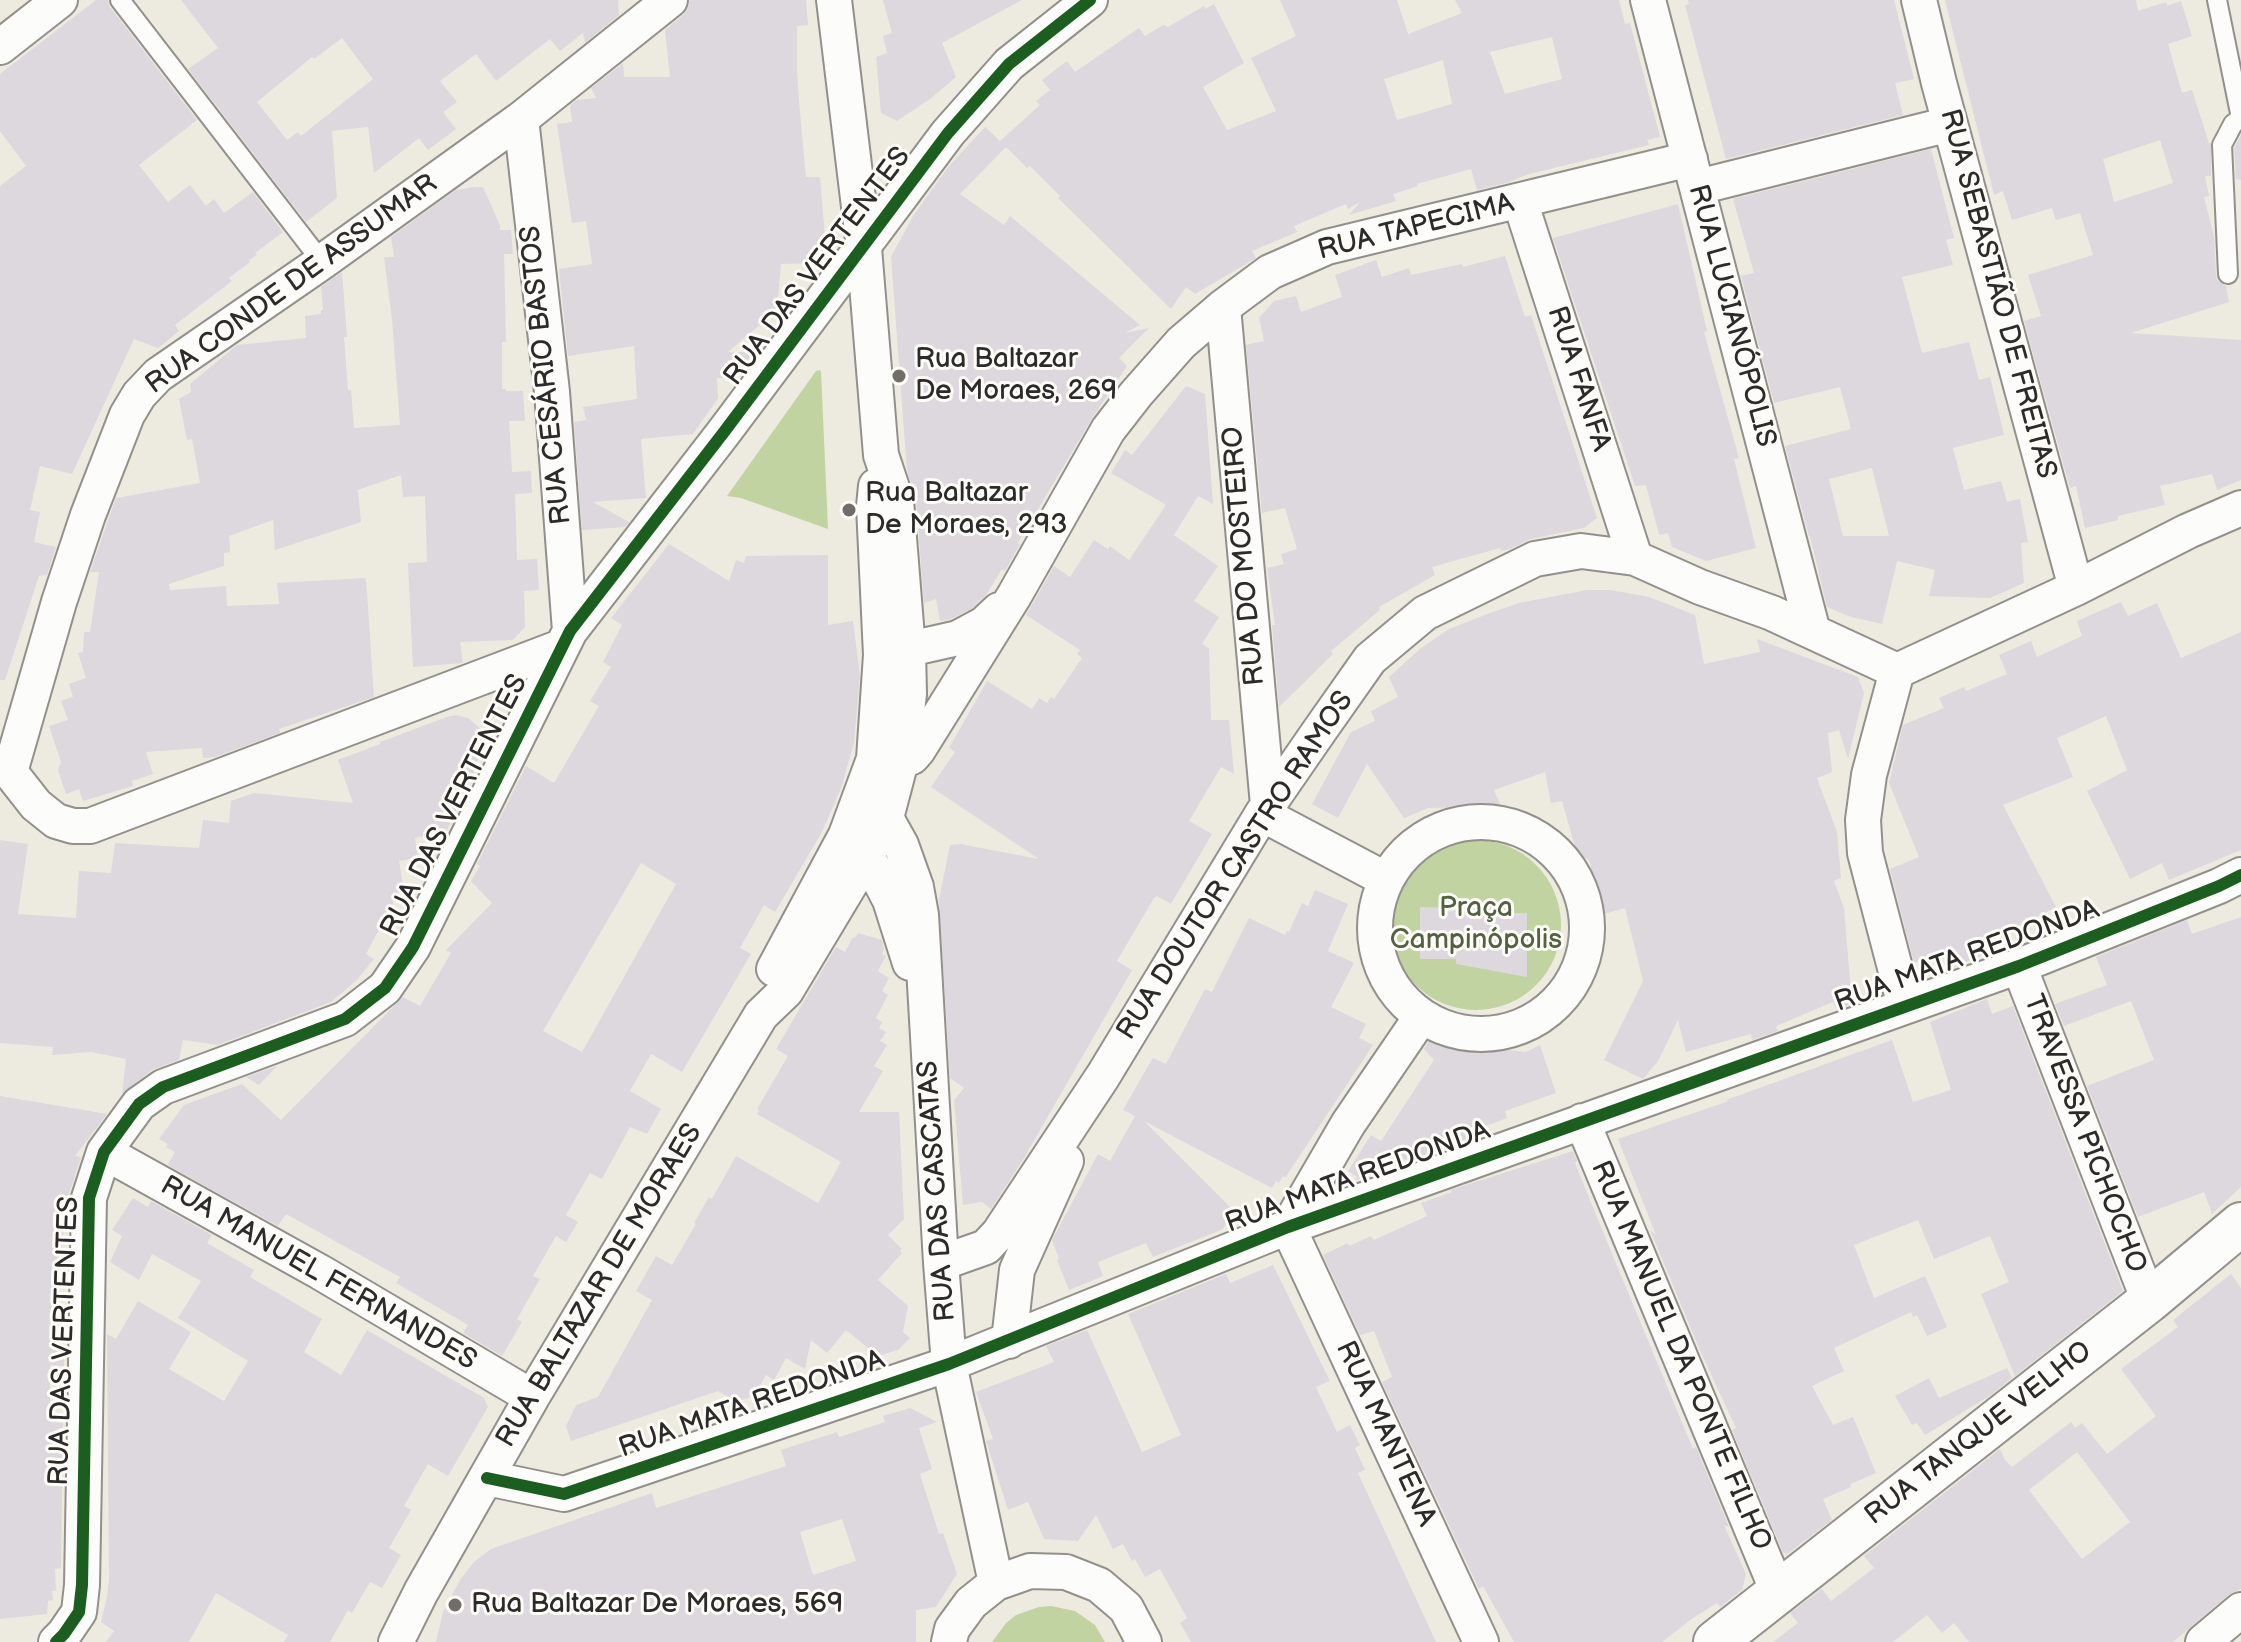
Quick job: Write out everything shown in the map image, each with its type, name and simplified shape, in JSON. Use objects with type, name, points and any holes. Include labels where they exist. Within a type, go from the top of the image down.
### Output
[{"type":"street","points":[[0,47],[60,0]]},
{"type":"street","name":"RUA CONDE DE ASSUMAR","points":[[566,639],[90,826],[73,826],[56,821],[36,805],[5,770],[88,515],[127,415],[139,395],[158,375],[521,119],[670,0]]},
{"type":"street","name":"RUA BALTAZAR DE MORAES","points":[[396,1642],[421,1592],[532,1397],[761,1015],[786,991],[872,810],[909,694],[894,653],[896,500],[881,455],[864,248],[834,0]]},
{"type":"street","name":"RUA DAS VERTENTES","points":[[56,1642],[79,1612],[82,1585],[89,1198],[104,1152],[139,1104],[163,1087],[345,1019],[385,988],[413,947],[566,639],[948,133],[1009,64],[1090,0]]},
{"type":"street","name":"RUA LUCIANÓPOLIS","points":[[1648,0],[1813,632]]},
{"type":"street","name":"RUA SEBASTIÃO DE FREITAS","points":[[1919,0],[2076,588]]},
{"type":"street","name":"RUA CESÁRIO BASTOS","points":[[521,119],[552,392],[566,639]]},
{"type":"street","name":"RUA TAPECIMA","points":[[888,760],[912,757],[918,750],[1014,596],[1108,430],[1136,394],[1181,343],[1270,272],[1327,247],[1520,201],[1694,173],[1950,124]]},
{"type":"street","name":"RUA FANFA","points":[[1520,201],[1635,558]]},
{"type":"street","name":"RUA DO MOSTEIRO","points":[[1223,307],[1265,810]]},
{"type":"street","points":[[1905,1006],[1865,853],[1863,820],[1869,775],[1897,671],[2241,508]]},
{"type":"street","name":"RUA DOUTOR CASTRO RAMOS","points":[[986,1247],[999,1233],[1103,1076],[1265,810],[1370,659],[1425,613],[1535,559],[1581,551],[1635,558],[1700,587],[1772,613],[1897,671]]},
{"type":"street","name":"RUA TAPECIMA","points":[[894,653],[958,638],[984,624],[1014,596]]},
{"type":"street","name":"RUA DAS CASCATAS","points":[[872,810],[901,845],[916,887],[921,915],[949,1364],[996,1583]]},
{"type":"street","points":[[1265,810],[1385,879]]},
{"type":"street","points":[[1467,822],[1502,823],[1534,835],[1561,857],[1580,885],[1588,919],[1586,953],[1572,984],[1550,1010],[1520,1028],[1486,1035],[1452,1031],[1421,1017],[1398,996],[1382,969],[1374,939],[1375,908],[1385,879],[1406,851],[1434,832],[1467,822]]},
{"type":"street","name":"RUA DAS CASCATAS","points":[[857,845],[890,900],[928,1034]]},
{"type":"street","name":"RUA MATA REDONDA","points":[[487,1478],[564,1494],[949,1364],[1288,1227],[2019,966],[2241,875]]},
{"type":"street","name":"TRAVESSA PICHOCHO","points":[[2019,966],[2149,1301]]},
{"type":"street","points":[[1288,1227],[1348,1124],[1421,1017]]},
{"type":"street","name":"RUA DOUTOR CASTRO RAMOS","points":[[1009,1341],[1017,1270],[1103,1076]]},
{"type":"street","name":"RUA MANUEL DA PONTE FILHO","points":[[1582,1121],[1778,1592]]},
{"type":"street","name":"RUA MANUEL FERNANDES","points":[[104,1152],[320,1272],[532,1397]]},
{"type":"street","name":"RUA TANQUE VELHO","points":[[1718,1641],[2149,1301],[2241,1224]]},
{"type":"street","name":"RUA MANTENA","points":[[1288,1227],[1481,1642]]},
{"type":"street","points":[[941,1263],[986,1247],[1000,1250],[1017,1270]]},
{"type":"street","points":[[949,1642],[952,1629],[971,1603],[996,1583],[1030,1571],[1066,1572],[1099,1585],[1126,1608],[1144,1642]]},
{"type":"street","points":[[2203,1642],[2241,1610]]},
{"type":"lane","points":[[120,0],[322,262]]},
{"type":"lane","points":[[2217,0],[2241,118],[2233,124],[2222,145],[2228,274]]},
{"type":"green space","points":[[820,370],[828,529],[741,498],[727,496],[816,371]]},
{"type":"green space","name":"Praça Campinópolis","points":[[1476,840],[1508,847],[1536,865],[1554,893],[1561,925],[1554,957],[1536,985],[1508,1003],[1476,1010],[1444,1003],[1416,985],[1398,957],[1391,925],[1398,893],[1416,865],[1444,847]]},
{"type":"green space","points":[[1051,1606],[1075,1611],[1095,1625],[1105,1642],[992,1642],[1016,1615]]},
{"type":"building","points":[[96,0],[108,0],[110,7],[197,120],[139,165],[168,202],[190,185],[206,206],[214,199],[224,213],[253,192],[283,232],[255,253],[257,255],[250,262],[229,278],[232,281],[175,325],[179,331],[158,348],[134,339],[72,474],[40,466],[30,510],[40,512],[34,542],[56,547],[47,575],[39,576],[5,680],[0,680],[0,186],[26,166],[0,131],[0,74]]},
{"type":"building","points":[[181,0],[618,0],[619,15],[585,43],[583,33],[560,51],[550,39],[496,81],[476,54],[440,81],[457,102],[443,112],[456,129],[428,150],[419,138],[374,173],[368,127],[332,131],[337,198],[306,222],[188,69],[218,48]],"holes":[[[342,38],[373,79],[301,136],[298,132],[287,140],[257,102],[312,57],[314,59]]]},
{"type":"building","points":[[690,0],[806,0],[808,25],[797,26],[800,113],[806,177],[820,177],[826,250],[818,263],[781,264],[778,300],[783,305],[728,352],[754,352],[734,378],[717,378],[718,398],[693,434],[641,439],[646,498],[593,502],[629,522],[625,527],[582,530],[574,422],[586,420],[583,407],[637,399],[634,346],[568,356],[559,269],[592,264],[586,221],[572,223],[557,124],[572,122],[570,106],[576,100],[596,98],[591,88],[623,63],[624,77],[670,77],[665,30],[683,15]]},
{"type":"building","points":[[883,0],[1022,0],[942,43],[956,77],[897,121],[881,113],[876,57],[887,53],[883,36],[892,33]]},
{"type":"building","points":[[1280,0],[1397,0],[1408,34],[1462,13],[1455,0],[1619,0],[1625,24],[1630,23],[1660,137],[1647,140],[1649,145],[1477,190],[1471,169],[1417,184],[1393,194],[1396,201],[1349,215],[1360,202],[1348,209],[1346,204],[1294,226],[1297,232],[1252,251],[1256,258],[1195,294],[1186,287],[1171,309],[1058,198],[1060,196],[1030,166],[1027,168],[1006,147],[960,194],[1004,225],[1010,216],[1140,325],[1125,333],[1149,328],[1119,358],[1127,366],[1091,420],[1018,543],[1005,571],[1002,569],[986,595],[972,608],[940,621],[936,599],[924,603],[916,498],[907,471],[891,257],[913,216],[949,166],[985,127],[1000,141],[1040,105],[1036,101],[1050,90],[1042,80],[1067,61],[1075,72],[1139,28],[1145,36],[1163,25],[1168,27],[1204,6],[1205,9],[1214,4],[1244,63],[1203,87],[1227,130],[1276,111],[1251,58],[1296,36]],"holes":[[[1552,37],[1562,79],[1505,94],[1490,52]],[[1443,60],[1452,104],[1397,120],[1384,79]]]},
{"type":"building","points":[[1688,0],[1894,0],[1914,79],[1895,83],[1903,115],[1726,159],[1685,5],[1689,4]]},
{"type":"building","points":[[1945,0],[2136,0],[2138,11],[2166,2],[2167,6],[2181,1],[2192,36],[2168,44],[2182,93],[2192,90],[2211,143],[2211,176],[2205,176],[2209,196],[2204,197],[2214,236],[2216,275],[2218,281],[2226,286],[2229,302],[2131,333],[2241,340],[2241,480],[2217,490],[2212,474],[2160,486],[2165,505],[2118,516],[2118,520],[2085,528],[2076,486],[2070,488],[2024,321],[2041,316],[2028,275],[2093,255],[2080,213],[2056,220],[2052,208],[2012,220],[2003,191],[1994,195]],"holes":[[[2160,140],[2173,183],[2114,202],[2103,159]]]},
{"type":"building","points":[[2241,135],[2241,180],[2236,179],[2234,148]]},
{"type":"building","points":[[1931,149],[1954,238],[1946,240],[1953,265],[1902,277],[1922,353],[1969,342],[1979,380],[1990,377],[2004,435],[1953,448],[1964,490],[2001,481],[2007,502],[2020,499],[2028,542],[2021,543],[2024,583],[1990,598],[1929,596],[1935,570],[1897,561],[1882,624],[1851,617],[1827,607],[1785,446],[1851,429],[1840,387],[1774,403],[1741,276],[1754,273],[1733,199]],"holes":[[[1872,468],[1889,536],[1843,536],[1829,479]]]},
{"type":"building","points":[[483,187],[500,230],[511,230],[513,254],[504,254],[506,342],[502,342],[502,389],[523,391],[525,421],[509,421],[512,472],[531,471],[532,493],[515,494],[517,560],[537,559],[539,590],[524,591],[525,627],[513,640],[460,642],[463,663],[413,667],[408,563],[427,562],[425,496],[403,497],[401,475],[358,490],[361,522],[275,550],[273,520],[229,536],[230,552],[224,553],[224,566],[169,584],[170,590],[226,586],[227,606],[279,604],[277,583],[366,578],[374,697],[279,729],[280,733],[215,757],[203,758],[202,748],[146,752],[153,774],[132,781],[133,786],[83,801],[79,789],[66,794],[58,770],[61,762],[49,726],[68,720],[61,701],[73,697],[69,684],[86,678],[78,653],[83,652],[84,632],[90,632],[99,572],[90,572],[116,498],[200,483],[192,439],[187,440],[179,399],[191,392],[190,384],[237,345],[306,338],[305,316],[321,314],[321,287],[342,272],[348,390],[351,390],[354,428],[400,425],[384,257],[394,257],[391,237],[456,190]]},
{"type":"building","points":[[1678,204],[1707,331],[1704,332],[1739,458],[1734,459],[1756,548],[1706,561],[1672,547],[1668,533],[1659,535],[1646,485],[1635,486],[1553,238]]},
{"type":"building","points":[[1505,256],[1525,317],[1531,315],[1597,518],[1584,528],[1531,539],[1510,549],[1501,551],[1500,548],[1432,567],[1435,575],[1379,607],[1380,610],[1331,651],[1333,654],[1279,707],[1272,625],[1275,625],[1267,568],[1284,564],[1281,554],[1297,549],[1285,508],[1262,513],[1246,345],[1264,341],[1259,318],[1274,301],[1296,296],[1301,312],[1342,297],[1335,275],[1376,260],[1382,277],[1409,268],[1411,275],[1462,264],[1463,267]]},
{"type":"building","points":[[1186,386],[1205,394],[1213,504],[1198,496],[1174,535],[1218,566],[1194,601],[1219,617],[1202,644],[1209,648],[1211,720],[1229,720],[1234,774],[1221,767],[1189,821],[1212,834],[1171,904],[1157,896],[1154,898],[1117,961],[1132,970],[1024,1158],[991,1209],[982,1202],[963,1205],[954,1100],[964,1088],[950,1078],[939,900],[950,845],[960,844],[1039,859],[931,787],[955,752],[949,748],[987,681],[1032,709],[1039,698],[1047,703],[1051,697],[1054,699],[1082,658],[1077,654],[1080,650],[1026,615],[1054,566],[1070,577],[1094,540],[1108,549],[1110,546],[1129,560],[1166,505],[1111,473],[1125,450],[1132,455]]},
{"type":"building","points":[[669,544],[729,581],[736,560],[744,563],[746,556],[828,555],[828,625],[853,621],[860,676],[854,743],[841,788],[822,832],[775,912],[764,905],[740,948],[751,954],[682,1072],[651,1054],[630,1091],[661,1109],[647,1134],[630,1127],[602,1179],[590,1173],[566,1215],[578,1222],[566,1242],[556,1236],[533,1276],[540,1279],[517,1319],[522,1322],[502,1356],[463,1333],[468,1325],[396,1283],[400,1277],[286,1214],[278,1226],[171,1167],[168,1164],[175,1152],[159,1139],[184,1105],[242,1084],[281,1120],[403,997],[420,1006],[451,953],[446,950],[492,903],[471,881],[526,766],[554,783],[599,706],[590,701],[611,667],[603,662],[622,625],[611,618]],"holes":[[[641,863],[676,884],[582,1052],[543,1031]]]},
{"type":"building","points":[[1587,590],[1610,590],[1649,597],[1695,615],[1704,664],[1760,652],[1757,639],[1858,677],[1864,693],[1848,759],[1839,730],[1828,733],[1832,772],[1817,778],[1837,832],[1841,878],[1834,881],[1844,908],[1852,1004],[1837,1010],[1833,1002],[1776,1026],[1778,1031],[1752,1040],[1751,1034],[1686,1052],[1678,1020],[1658,1061],[1643,1079],[1604,1060],[1643,981],[1625,908],[1604,914],[1589,860],[1577,854],[1562,801],[1551,803],[1545,772],[1494,790],[1501,806],[1428,808],[1404,818],[1367,764],[1338,818],[1312,804],[1351,732],[1375,721],[1371,711],[1398,697],[1389,677],[1421,648],[1449,629],[1490,613],[1519,603]]},
{"type":"building","points":[[2121,602],[2128,616],[2157,603],[2181,658],[2241,632],[2241,850],[2169,880],[2162,863],[2130,879],[2087,791],[2127,770],[2106,716],[2057,738],[2073,777],[2003,805],[2056,907],[1988,942],[1992,951],[1954,967],[1946,951],[1923,963],[1921,960],[1914,963],[1890,869],[1919,857],[1889,783],[1903,725],[1944,708],[1939,698],[2007,674],[1999,655],[2031,641],[2037,657],[2082,636],[2077,621]]},
{"type":"building","points":[[456,715],[468,718],[481,729],[483,738],[475,770],[446,832],[415,838],[418,858],[399,861],[403,885],[366,954],[374,959],[356,981],[331,1002],[218,1045],[183,1040],[179,1060],[152,1070],[122,1094],[126,1059],[91,1052],[52,1055],[53,1047],[0,1043],[0,840],[28,844],[18,914],[76,918],[79,871],[111,873],[115,843],[199,848],[203,820],[229,823],[231,801],[254,793],[353,803],[338,760]]},
{"type":"building","points":[[1315,890],[1348,904],[1328,951],[1354,963],[1331,1007],[1366,1024],[1359,1038],[1373,1045],[1285,1178],[1283,1176],[1279,1183],[1276,1181],[1272,1188],[1144,1121],[1237,1214],[1221,1230],[1153,1257],[1146,1243],[1098,1262],[1103,1276],[1069,1290],[1052,1240],[1098,1154],[1110,1161],[1135,1116],[1123,1110],[1153,1058],[1166,1064],[1205,989],[1212,992],[1249,918],[1285,935],[1302,903],[1308,906]]},
{"type":"building","points":[[1420,907],[1527,913],[1527,977],[1456,964],[1456,959],[1420,959]]},
{"type":"building","points":[[2241,917],[2241,1187],[2212,1214],[2204,1192],[2138,1217],[2087,1086],[2154,1060],[2131,1001],[2064,1026],[2055,1004],[2107,985],[2096,957],[2187,920],[2192,934]]},
{"type":"building","points":[[858,933],[882,940],[882,954],[886,956],[878,971],[889,978],[882,991],[888,995],[876,1018],[882,1022],[879,1028],[886,1032],[880,1041],[887,1045],[874,1066],[883,1071],[859,1112],[899,1112],[904,1219],[888,1235],[902,1249],[902,1253],[878,1280],[908,1306],[903,1332],[910,1338],[898,1350],[878,1356],[846,1330],[827,1353],[811,1340],[805,1369],[786,1358],[774,1380],[766,1375],[754,1396],[736,1402],[718,1391],[571,1441],[566,1426],[576,1405],[598,1397],[652,1300],[636,1291],[656,1256],[672,1265],[709,1197],[712,1199],[736,1156],[818,1203],[841,1162],[757,1114],[757,1109],[788,1056],[776,1049],[836,947],[845,952]]},
{"type":"building","points":[[1987,999],[1992,1014],[2013,1006],[2123,1291],[2015,1376],[1981,1294],[2009,1282],[1990,1236],[1934,1259],[1918,1220],[1854,1245],[1874,1298],[1925,1276],[1947,1327],[1927,1336],[1917,1315],[1913,1317],[1911,1312],[1834,1348],[1844,1371],[1812,1386],[1833,1425],[1853,1417],[1876,1473],[1823,1499],[1832,1520],[1787,1554],[1783,1552],[1732,1430],[1736,1428],[1650,1230],[1656,1235],[1618,1139],[1892,1040],[1913,1102],[1951,1090],[1930,1022]]},
{"type":"building","points":[[1429,1040],[1526,1052],[1540,1045],[1556,1093],[1505,1111],[1507,1118],[1465,1134],[1467,1142],[1410,1162],[1405,1159],[1356,1180],[1357,1177],[1348,1171],[1371,1135],[1381,1141],[1434,1060],[1424,1049]]},
{"type":"building","points":[[277,1066],[259,1085],[246,1077]]},
{"type":"building","points":[[0,1096],[107,1114],[75,1156],[81,1157],[66,1203],[56,1316],[63,1304],[64,1366],[50,1365],[50,1422],[63,1423],[61,1568],[55,1569],[56,1591],[52,1591],[53,1600],[48,1601],[47,1614],[0,1619]]},
{"type":"building","points":[[1573,1151],[1608,1244],[1693,1449],[1696,1447],[1729,1527],[1724,1525],[1746,1574],[1742,1590],[1720,1607],[1717,1603],[1693,1618],[1662,1642],[1514,1642],[1483,1586],[1479,1589],[1382,1382],[1392,1377],[1374,1331],[1360,1335],[1323,1255],[1371,1236],[1374,1240],[1427,1216],[1421,1203],[1452,1192],[1450,1190]]},
{"type":"building","points":[[133,1198],[148,1207],[151,1201],[212,1235],[207,1243],[254,1270],[250,1277],[322,1319],[304,1352],[341,1375],[367,1330],[484,1398],[488,1407],[448,1476],[428,1464],[404,1506],[411,1510],[389,1548],[401,1555],[382,1588],[370,1582],[352,1613],[348,1610],[330,1642],[284,1642],[288,1635],[216,1593],[189,1642],[106,1642],[114,1631],[101,1622],[109,1580],[107,1334],[116,1339],[138,1301],[191,1332],[169,1369],[224,1401],[248,1361],[178,1318],[201,1281],[152,1254],[139,1280],[110,1262],[122,1236],[112,1230]]},
{"type":"building","points":[[1273,1265],[1330,1381],[1316,1387],[1337,1432],[1350,1425],[1360,1445],[1355,1448],[1365,1470],[1358,1473],[1436,1642],[1191,1642],[1180,1623],[1187,1618],[1160,1569],[1145,1577],[1123,1544],[1113,1549],[1096,1515],[1078,1541],[1044,1539],[1028,1502],[1008,1510],[986,1441],[993,1439],[976,1392],[1054,1362],[1046,1346],[1087,1330],[1142,1452],[1181,1435],[1128,1314],[1226,1274],[1230,1283]]},
{"type":"building","points":[[2231,1274],[2241,1288],[2241,1589],[2228,1595],[2173,1642],[1969,1642],[1954,1623],[1942,1633],[1927,1615],[1893,1642],[1773,1642],[1798,1623],[1790,1613],[1822,1589],[1831,1601],[1874,1568],[1864,1556],[2000,1449],[2012,1467],[2071,1422],[2075,1428],[2082,1423],[2107,1454],[2156,1416],[2121,1369],[2178,1327],[2173,1320]],"holes":[[[2077,1452],[2130,1522],[2082,1559],[2029,1490]]]},
{"type":"building","points":[[2007,1368],[2012,1378],[1991,1395],[1925,1435],[1917,1423],[1912,1425],[1895,1396],[1929,1378],[1939,1398]]},
{"type":"building","points":[[910,1408],[937,1422],[919,1428],[932,1469],[920,1474],[939,1534],[943,1533],[957,1574],[936,1607],[916,1610],[916,1642],[436,1642],[443,1612],[460,1580],[474,1562],[491,1549],[652,1493],[656,1508],[786,1466],[781,1450],[837,1432],[839,1437],[885,1422],[883,1416]],"holes":[[[842,1519],[856,1561],[813,1575],[800,1532]]]},
{"type":"cycle path","points":[[56,1642],[79,1612],[82,1585],[89,1198],[104,1152],[139,1104],[163,1087],[345,1019],[385,988],[413,947],[570,631],[948,133],[1009,64],[1090,0]]},
{"type":"cycle path","points":[[487,1478],[564,1494],[949,1364],[1288,1227],[2019,966],[2241,875]]},
{"type":"place","name":"Rua Baltazar De Moraes, 269","points":[[899,376]]},
{"type":"place","name":"Rua Baltazar De Moraes, 293","points":[[849,510]]},
{"type":"place","name":"Rua Baltazar De Moraes, 569","points":[[455,1605]]}]
